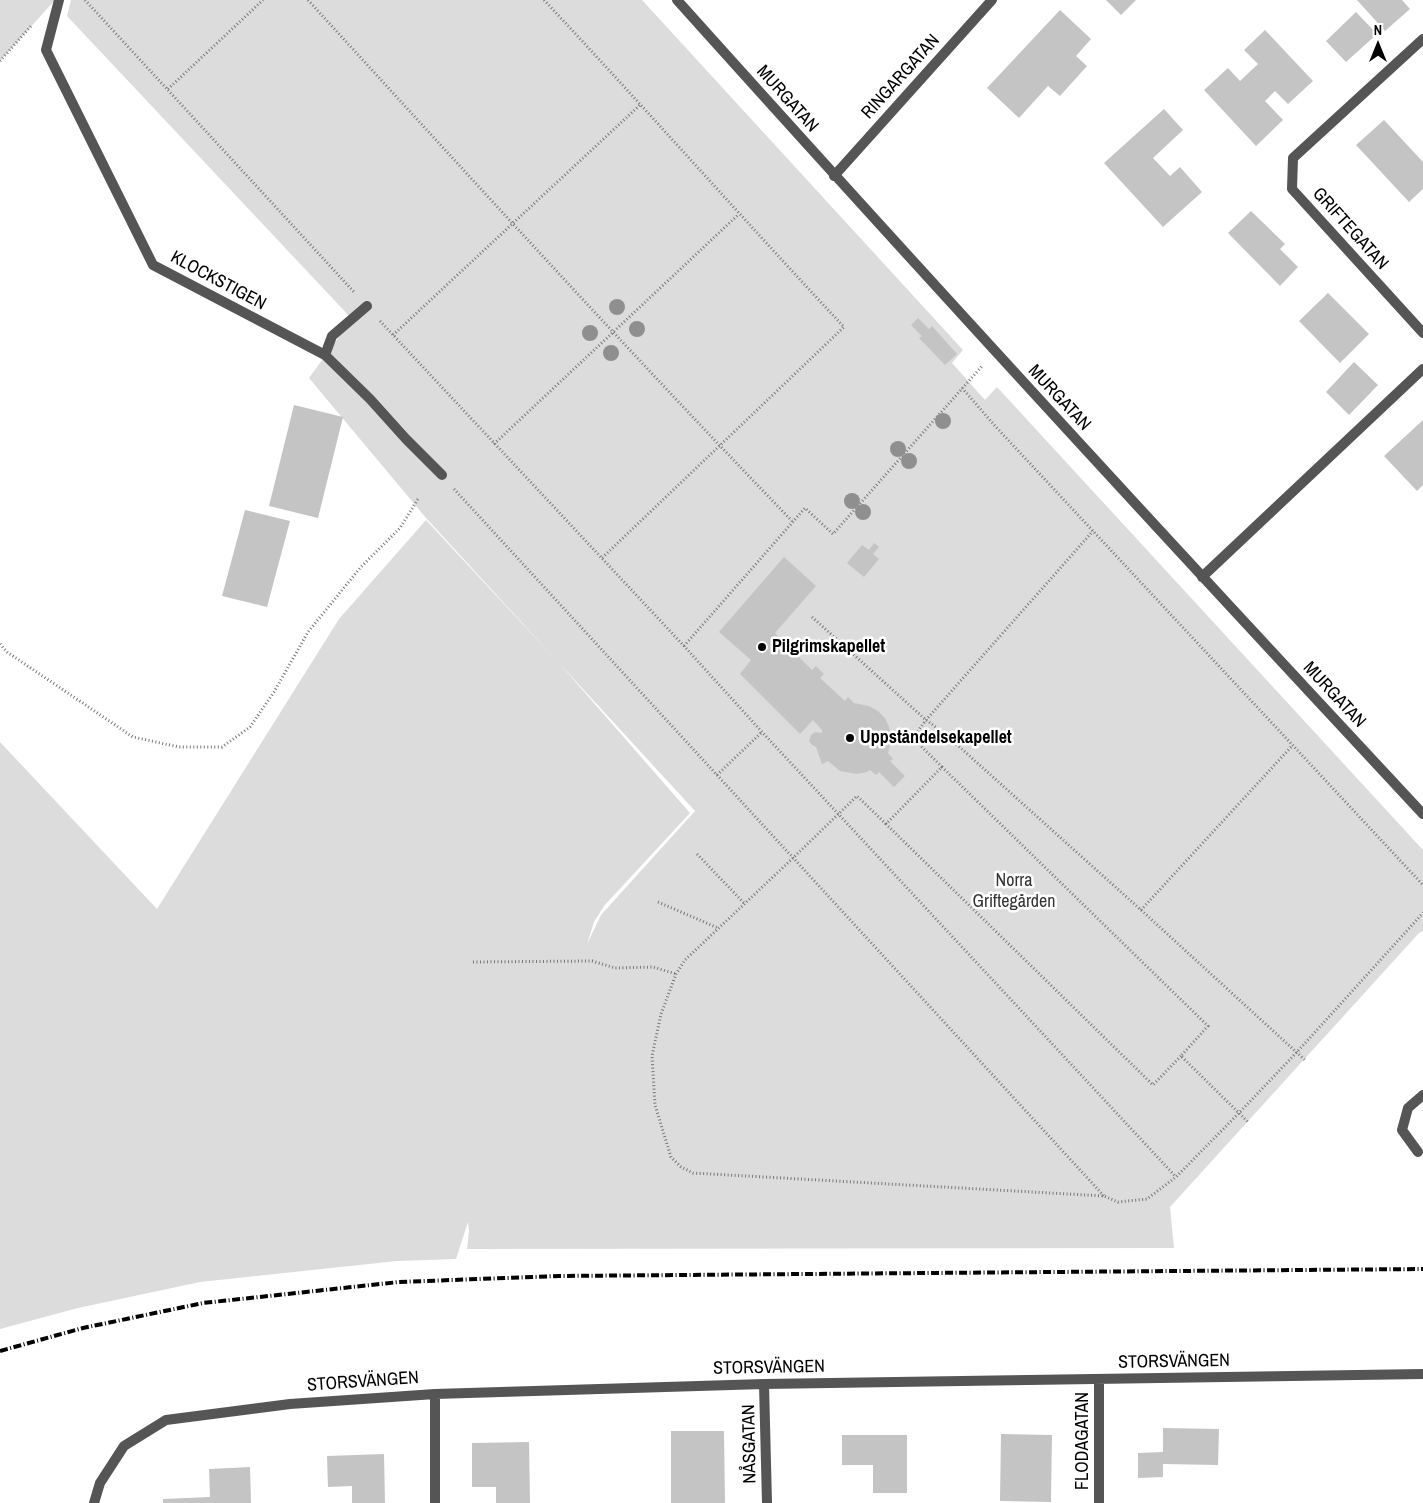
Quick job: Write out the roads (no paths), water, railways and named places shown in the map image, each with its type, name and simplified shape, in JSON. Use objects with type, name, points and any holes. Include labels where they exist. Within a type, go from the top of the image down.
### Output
[{"type":"street","name":"KLOCKSTIGEN","points":[[60,0],[46,50],[153,265],[325,355],[370,399],[442,475]]},
{"type":"street","name":"MURGATAN","points":[[677,0],[995,352],[1423,814]]},
{"type":"street","name":"RINGARGATAN","points":[[834,176],[992,0]]},
{"type":"street","name":"GRIFTEGATAN","points":[[1423,39],[1293,158],[1292,189],[1423,334]]},
{"type":"street","points":[[325,355],[332,336],[367,306]]},
{"type":"street","points":[[1202,577],[1423,369]]},
{"type":"street","points":[[1418,1152],[1402,1130],[1408,1108],[1423,1094]]},
{"type":"street","name":"STORSVÄNGEN","points":[[94,1503],[100,1483],[124,1446],[166,1420],[290,1404],[435,1394],[764,1384],[1423,1374]]},
{"type":"street","name":"FLODAGATAN","points":[[1099,1379],[1099,1503]]},
{"type":"street","name":"NÅSGATAN","points":[[764,1384],[767,1503]]},
{"type":"street","points":[[435,1394],[435,1503]]},
{"type":"railway","points":[[0,1351],[83,1328],[203,1303],[399,1282],[559,1276],[1423,1269]]},
{"type":"place","name":"Pilgrimskapellet","points":[[762,647]]},
{"type":"place","name":"Uppståndelsekapellet","points":[[850,738]]},
{"type":"park label","name":"Norra Griftegården","points":[[1014,891]]}]
